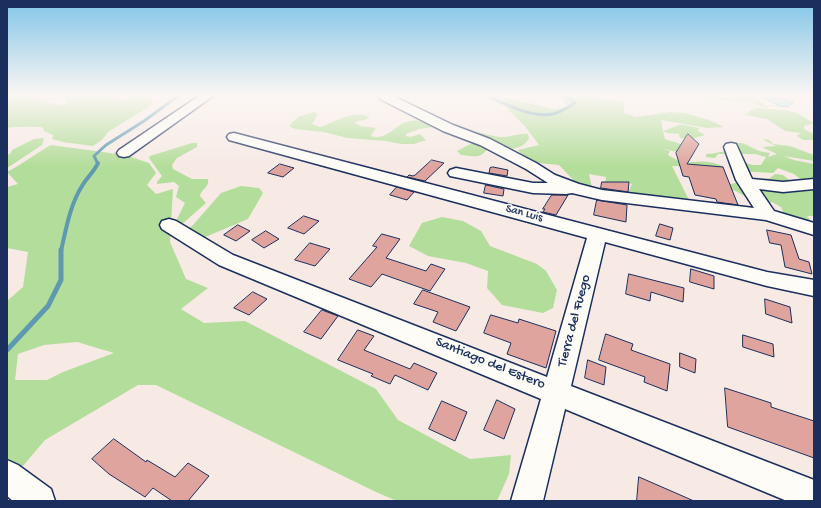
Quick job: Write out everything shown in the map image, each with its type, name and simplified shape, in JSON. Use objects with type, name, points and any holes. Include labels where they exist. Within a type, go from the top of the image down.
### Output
[{"type":"street","points":[[124,153],[172,120]]},
{"type":"street","points":[[431,120],[448,128],[485,142],[531,166],[549,178],[578,190]]},
{"type":"street","name":"San Luis","points":[[234,137],[767,279],[814,288]]},
{"type":"street","points":[[731,147],[746,184],[768,215]]},
{"type":"street","points":[[456,173],[533,188],[578,190],[602,195],[768,215],[814,229]]},
{"type":"street","points":[[746,184],[783,187],[814,184]]},
{"type":"street","name":"Santiago del Estero","points":[[169,225],[226,260],[557,391],[814,496]]},
{"type":"street","name":"Tierra del Fuego","points":[[527,501],[598,234]]},
{"type":"street","points":[[7,476],[39,501]]},
{"type":"green space","points":[[7,120],[128,120],[108,132],[102,140],[93,146],[52,139],[53,135],[44,131],[41,127],[7,128]]},
{"type":"green space","points":[[295,120],[315,120],[312,124],[320,127],[338,120],[365,120],[357,121],[355,123],[361,126],[376,128],[371,135],[373,137],[381,136],[406,122],[414,120],[435,127],[419,129],[406,134],[406,136],[410,137],[420,134],[426,140],[414,144],[401,144],[386,141],[348,138],[323,132],[296,129],[290,127]]},
{"type":"green space","points":[[518,120],[708,120],[724,127],[707,128],[661,120],[665,139],[693,148],[693,156],[661,148],[670,151],[668,155],[684,164],[704,162],[715,163],[724,167],[672,166],[689,200],[628,193],[632,184],[624,181],[617,192],[604,190],[606,177],[589,174],[592,188],[580,187],[559,165],[528,162],[518,150],[539,145]]},
{"type":"green space","points":[[768,120],[808,120],[814,123],[804,126],[804,129],[814,134],[814,140],[803,140],[797,136],[801,133],[785,131]]},
{"type":"green space","points":[[679,125],[684,125],[699,128],[698,131],[705,135],[691,139],[680,138],[679,134],[667,133],[663,131]]},
{"type":"green space","points":[[475,132],[500,137],[528,134],[529,138],[526,143],[517,148],[504,150],[487,149],[479,156],[461,155],[457,151],[474,142],[468,134]]},
{"type":"green space","points":[[44,138],[42,145],[7,168],[7,155],[10,154],[12,150],[34,139]]},
{"type":"green space","points":[[762,139],[769,140],[773,144],[790,146],[814,155],[814,161],[784,156],[794,160],[814,164],[814,187],[789,189],[814,190],[814,216],[807,216],[812,222],[804,227],[784,214],[781,207],[772,202],[763,205],[716,182],[730,184],[770,178],[775,174],[783,175],[789,180],[801,180],[794,174],[778,168],[773,173],[737,171],[726,158],[753,165],[761,165],[766,157],[755,154],[718,154],[715,158],[706,157],[706,154],[735,151],[730,145],[739,143],[745,144],[759,151],[770,153],[768,157],[777,154],[762,147],[776,146]]},
{"type":"green space","points":[[192,143],[197,143],[197,147],[177,158],[172,165],[173,169],[192,179],[208,179],[208,184],[200,196],[206,203],[181,225],[175,223],[185,203],[176,197],[179,186],[174,182],[157,184],[162,176],[149,158],[150,156]]},
{"type":"green space","points":[[51,145],[125,155],[149,163],[156,173],[147,185],[156,194],[173,189],[170,242],[186,279],[208,288],[181,309],[204,323],[245,321],[376,389],[398,420],[470,459],[511,455],[509,474],[497,501],[397,501],[156,385],[138,385],[45,440],[22,467],[28,487],[7,499],[7,301],[23,287],[28,252],[7,248],[7,187],[18,184],[7,172],[19,166]],"holes":[[[77,342],[114,353],[63,372],[47,380],[15,380],[18,354],[44,345]]]},
{"type":"green space","points":[[241,186],[259,188],[263,193],[248,219],[203,238],[176,238],[193,225],[221,193]]},
{"type":"green space","points":[[442,217],[463,221],[481,231],[490,246],[537,264],[546,271],[557,290],[553,308],[543,313],[502,305],[487,288],[488,271],[466,263],[428,256],[409,246],[422,223]]},
{"type":"building","points":[[688,134],[699,144],[687,164],[723,167],[738,205],[717,202],[716,199],[695,195],[689,177],[683,176],[676,153]]},
{"type":"building","points":[[432,160],[444,163],[425,181],[407,177],[409,175],[415,175]]},
{"type":"building","points":[[280,164],[294,168],[283,177],[268,173]]},
{"type":"building","points":[[493,167],[508,170],[507,176],[489,173],[490,168]]},
{"type":"building","points":[[602,182],[629,182],[628,192],[601,188]]},
{"type":"building","points":[[486,185],[504,189],[503,196],[484,193]]},
{"type":"building","points":[[397,187],[414,192],[407,200],[390,195]]},
{"type":"building","points":[[552,195],[568,195],[556,215],[543,212],[545,209],[543,209]]},
{"type":"building","points":[[597,200],[627,205],[626,222],[594,215]]},
{"type":"building","points":[[304,216],[319,221],[304,234],[288,228]]},
{"type":"building","points":[[660,224],[673,228],[670,240],[656,236]]},
{"type":"building","points":[[238,225],[250,231],[236,241],[224,235]]},
{"type":"building","points":[[767,230],[791,235],[799,259],[809,262],[812,274],[785,267],[781,245],[770,243]]},
{"type":"building","points":[[266,231],[279,239],[264,248],[252,240]]},
{"type":"building","points":[[382,234],[400,239],[386,258],[426,271],[431,264],[445,269],[430,291],[382,274],[371,287],[349,279],[377,247],[373,246]]},
{"type":"building","points":[[310,243],[330,249],[315,266],[295,260]]},
{"type":"building","points":[[691,269],[714,276],[714,289],[690,282]]},
{"type":"building","points":[[629,274],[684,288],[683,302],[651,292],[650,301],[626,294]]},
{"type":"building","points":[[423,290],[470,307],[456,331],[433,322],[438,312],[414,304]]},
{"type":"building","points":[[253,292],[267,299],[249,315],[234,308]]},
{"type":"building","points":[[765,299],[790,307],[792,323],[766,314]]},
{"type":"building","points":[[322,310],[338,316],[321,339],[304,332]]},
{"type":"building","points":[[491,315],[518,323],[519,319],[556,331],[546,368],[507,354],[511,343],[484,333]]},
{"type":"building","points":[[358,330],[374,336],[364,350],[410,369],[414,363],[437,373],[428,390],[395,375],[390,384],[371,376],[373,374],[338,360]]},
{"type":"building","points":[[606,334],[633,344],[631,350],[670,364],[667,391],[644,382],[645,377],[599,360]]},
{"type":"building","points":[[743,335],[773,344],[774,357],[743,347]]},
{"type":"building","points":[[680,353],[696,359],[695,373],[680,367]]},
{"type":"building","points":[[588,360],[606,367],[604,385],[585,378]]},
{"type":"building","points":[[725,388],[771,403],[771,407],[814,421],[814,458],[728,427]]},
{"type":"building","points":[[497,400],[515,409],[504,439],[484,430]]},
{"type":"building","points":[[442,401],[467,412],[455,441],[429,429]]},
{"type":"building","points":[[114,439],[146,462],[147,460],[175,477],[188,463],[209,476],[188,501],[172,501],[153,488],[145,497],[109,474],[92,459]]},
{"type":"building","points":[[639,477],[694,501],[637,501]]},
{"type":"waterway","points":[[98,164],[94,156],[106,145],[146,120]]},
{"type":"waterway","points":[[61,251],[74,201],[98,164]]},
{"type":"waterway","points":[[7,350],[48,306],[61,280],[61,251]]}]
